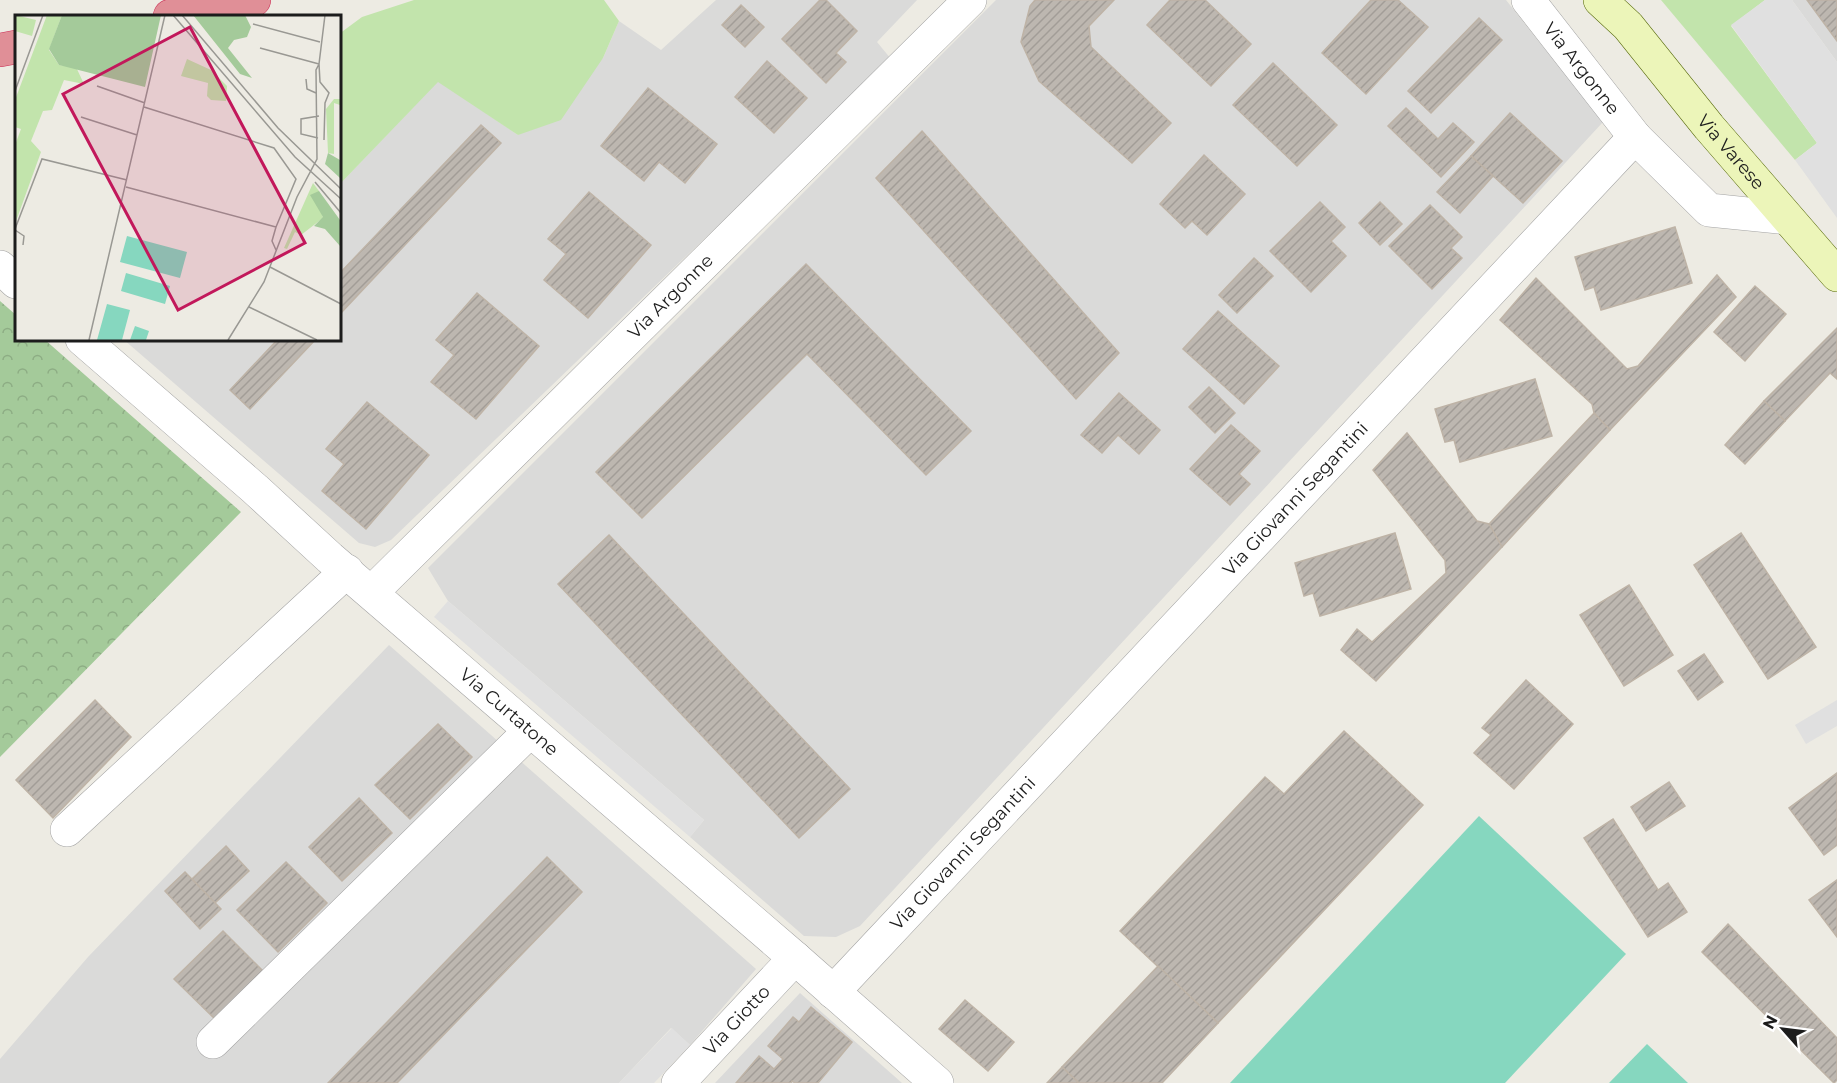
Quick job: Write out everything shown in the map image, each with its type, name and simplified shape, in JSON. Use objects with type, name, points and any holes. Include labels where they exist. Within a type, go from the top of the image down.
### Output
[{"type":"highway","points":[[175,15],[254,0]]},
{"type":"highway","points":[[0,50],[15,47]]},
{"type":"main road","name":"Via Varese","points":[[1600,0],[1623,13],[1708,127],[1837,276]]},
{"type":"street","name":"Via Argonne","points":[[372,592],[970,0]]},
{"type":"street","name":"Via Argonne","points":[[1528,0],[1635,137]]},
{"type":"street","points":[[1635,137],[1708,210],[1786,218]]},
{"type":"street","name":"Via Giovanni Segantini","points":[[833,992],[1635,137]]},
{"type":"street","points":[[0,267],[15,281]]},
{"type":"street","name":"Via Curtatone","points":[[83,340],[937,1083]]},
{"type":"street","points":[[67,830],[348,572]]},
{"type":"street","points":[[213,1042],[530,731]]},
{"type":"street","name":"Via Giotto","points":[[678,1083],[795,958]]},
{"type":"shaded area","points":[[716,0],[917,0],[877,42],[891,59],[391,540],[375,547],[359,543],[124,340],[340,340],[340,184],[438,81],[518,135],[603,58],[619,21],[661,50]]},
{"type":"shaded area","points":[[996,0],[1506,0],[1603,122],[860,926],[836,937],[804,936],[690,837],[704,820],[448,601],[428,568]]},
{"type":"shaded area","points":[[1765,0],[1792,0],[1837,62],[1837,218],[1795,160],[1817,143],[1731,25]]},
{"type":"shaded area","points":[[1792,0],[1837,0],[1837,62]]},
{"type":"shaded area","points":[[448,601],[704,820],[690,837],[434,617]]},
{"type":"shaded area","points":[[389,645],[756,969],[690,1045],[671,1028],[619,1083],[0,1083],[0,1059],[88,957]]},
{"type":"shaded area","points":[[1837,700],[1837,726],[1806,744],[1795,725]]},
{"type":"shaded area","points":[[800,993],[902,1083],[715,1083]]},
{"type":"shaded area","points":[[672,1028],[690,1045],[654,1083],[619,1083]]},
{"type":"green space","points":[[414,0],[604,0],[619,21],[603,58],[561,120],[518,135],[438,82],[340,184],[340,33],[362,17]]},
{"type":"green space","points":[[1661,0],[1765,0],[1731,26],[1817,143],[1795,160]]},
{"type":"green space","points":[[0,301],[15,314],[15,340],[45,340],[241,512],[0,757]]},
{"type":"green space","points":[[1479,816],[1626,954],[1505,1083],[1230,1083]]},
{"type":"green space","points":[[1647,1044],[1688,1083],[1609,1083]]},
{"type":"building","points":[[820,0],[826,0],[857,31],[836,53],[846,62],[826,83],[782,39]]},
{"type":"building","points":[[1035,0],[1114,0],[1089,26],[1091,47],[1171,123],[1132,163],[1039,81],[1021,42],[1030,6]]},
{"type":"building","points":[[1170,0],[1205,0],[1251,44],[1211,86],[1147,25]]},
{"type":"building","points":[[1371,0],[1398,0],[1428,27],[1366,94],[1322,53]]},
{"type":"building","points":[[1807,0],[1837,0],[1837,41]]},
{"type":"building","points":[[741,5],[764,27],[745,47],[722,25]]},
{"type":"building","points":[[1479,18],[1502,40],[1431,113],[1408,91]]},
{"type":"building","points":[[767,61],[807,98],[774,133],[735,97]]},
{"type":"building","points":[[1273,63],[1337,125],[1297,166],[1233,105]]},
{"type":"building","points":[[648,88],[717,144],[685,183],[659,162],[644,181],[601,146]]},
{"type":"building","points":[[1406,108],[1438,139],[1453,123],[1474,142],[1441,177],[1388,126]]},
{"type":"building","points":[[1510,113],[1562,161],[1523,203],[1471,156]]},
{"type":"building","points":[[481,125],[501,143],[340,314],[340,273]]},
{"type":"building","points":[[922,131],[1119,353],[1076,399],[876,178]]},
{"type":"building","points":[[1204,155],[1245,194],[1207,235],[1192,221],[1185,228],[1160,204]]},
{"type":"building","points":[[1471,156],[1493,176],[1460,213],[1437,192]]},
{"type":"building","points":[[589,192],[651,245],[588,318],[544,280],[566,254],[548,239]]},
{"type":"building","points":[[1320,202],[1345,227],[1331,241],[1346,256],[1311,292],[1270,251]]},
{"type":"building","points":[[1380,202],[1402,224],[1380,245],[1359,223]]},
{"type":"building","points":[[1430,205],[1462,237],[1451,248],[1462,258],[1432,289],[1389,246]]},
{"type":"building","points":[[1675,227],[1692,283],[1601,310],[1594,287],[1585,290],[1575,257]]},
{"type":"building","points":[[1254,258],[1273,276],[1237,313],[1219,295]]},
{"type":"building","points":[[806,264],[971,431],[926,475],[807,354],[642,518],[596,472]]},
{"type":"building","points":[[1717,275],[1736,297],[1610,430],[1594,413],[1592,404],[1500,320],[1536,278],[1627,369],[1638,366]]},
{"type":"building","points":[[1755,286],[1786,314],[1745,361],[1714,332]]},
{"type":"building","points":[[477,293],[539,346],[476,419],[431,382],[454,355],[436,340]]},
{"type":"building","points":[[1218,311],[1279,366],[1244,404],[1183,349]]},
{"type":"building","points":[[1837,328],[1837,379],[1830,373],[1785,421],[1764,401]]},
{"type":"building","points":[[277,340],[315,340],[250,409],[230,390]]},
{"type":"building","points":[[1535,379],[1552,436],[1460,462],[1454,440],[1445,442],[1435,409]]},
{"type":"building","points":[[1209,387],[1235,413],[1215,433],[1189,407]]},
{"type":"building","points":[[1119,393],[1160,430],[1139,454],[1118,435],[1102,453],[1081,435]]},
{"type":"building","points":[[1764,401],[1785,421],[1745,464],[1725,445]]},
{"type":"building","points":[[367,402],[429,455],[366,529],[322,491],[344,464],[326,449]]},
{"type":"building","points":[[1594,413],[1610,430],[1502,547],[1489,524]]},
{"type":"building","points":[[1231,425],[1260,451],[1239,474],[1250,484],[1230,505],[1190,469]]},
{"type":"building","points":[[1407,433],[1477,521],[1489,524],[1502,547],[1376,681],[1341,650],[1357,629],[1372,642],[1446,573],[1445,560],[1373,470]]},
{"type":"building","points":[[1395,533],[1411,589],[1320,616],[1313,593],[1304,596],[1295,563]]},
{"type":"building","points":[[1741,533],[1816,647],[1768,679],[1694,565]]},
{"type":"building","points":[[609,535],[850,789],[799,838],[558,584]]},
{"type":"building","points":[[1629,585],[1673,655],[1624,686],[1580,615]]},
{"type":"building","points":[[1704,654],[1723,682],[1698,700],[1678,671]]},
{"type":"building","points":[[1526,680],[1573,724],[1514,789],[1474,753],[1491,735],[1482,728]]},
{"type":"building","points":[[95,700],[131,737],[53,818],[16,780]]},
{"type":"building","points":[[438,724],[472,757],[410,819],[375,785]]},
{"type":"building","points":[[1344,731],[1423,805],[1218,1023],[1120,931],[1265,777],[1284,794]]},
{"type":"building","points":[[1837,773],[1837,845],[1824,855],[1789,808]]},
{"type":"building","points":[[1669,782],[1685,806],[1646,831],[1631,807]]},
{"type":"building","points":[[359,798],[392,833],[342,881],[309,847]]},
{"type":"building","points":[[1613,819],[1658,890],[1668,883],[1687,912],[1648,937],[1584,838]]},
{"type":"building","points":[[226,846],[249,871],[215,903],[192,879]]},
{"type":"building","points":[[547,857],[582,892],[397,1083],[328,1083]]},
{"type":"building","points":[[286,862],[327,903],[278,952],[237,910]]},
{"type":"building","points":[[185,872],[221,909],[200,929],[165,891]]},
{"type":"building","points":[[1837,880],[1837,937],[1809,900]]},
{"type":"building","points":[[1728,924],[1837,1038],[1837,1080],[1834,1083],[1702,952]]},
{"type":"building","points":[[223,931],[266,974],[218,1022],[174,979]]},
{"type":"building","points":[[1158,966],[1218,1023],[1162,1083],[1079,1083],[1062,1067]]},
{"type":"building","points":[[965,1000],[1014,1042],[988,1071],[939,1029]]},
{"type":"building","points":[[811,1007],[852,1042],[818,1083],[792,1081],[791,1083],[736,1083],[759,1056],[774,1069],[783,1059],[768,1046],[793,1017],[799,1022]]},
{"type":"building","points":[[1062,1067],[1079,1083],[1047,1083]]}]
